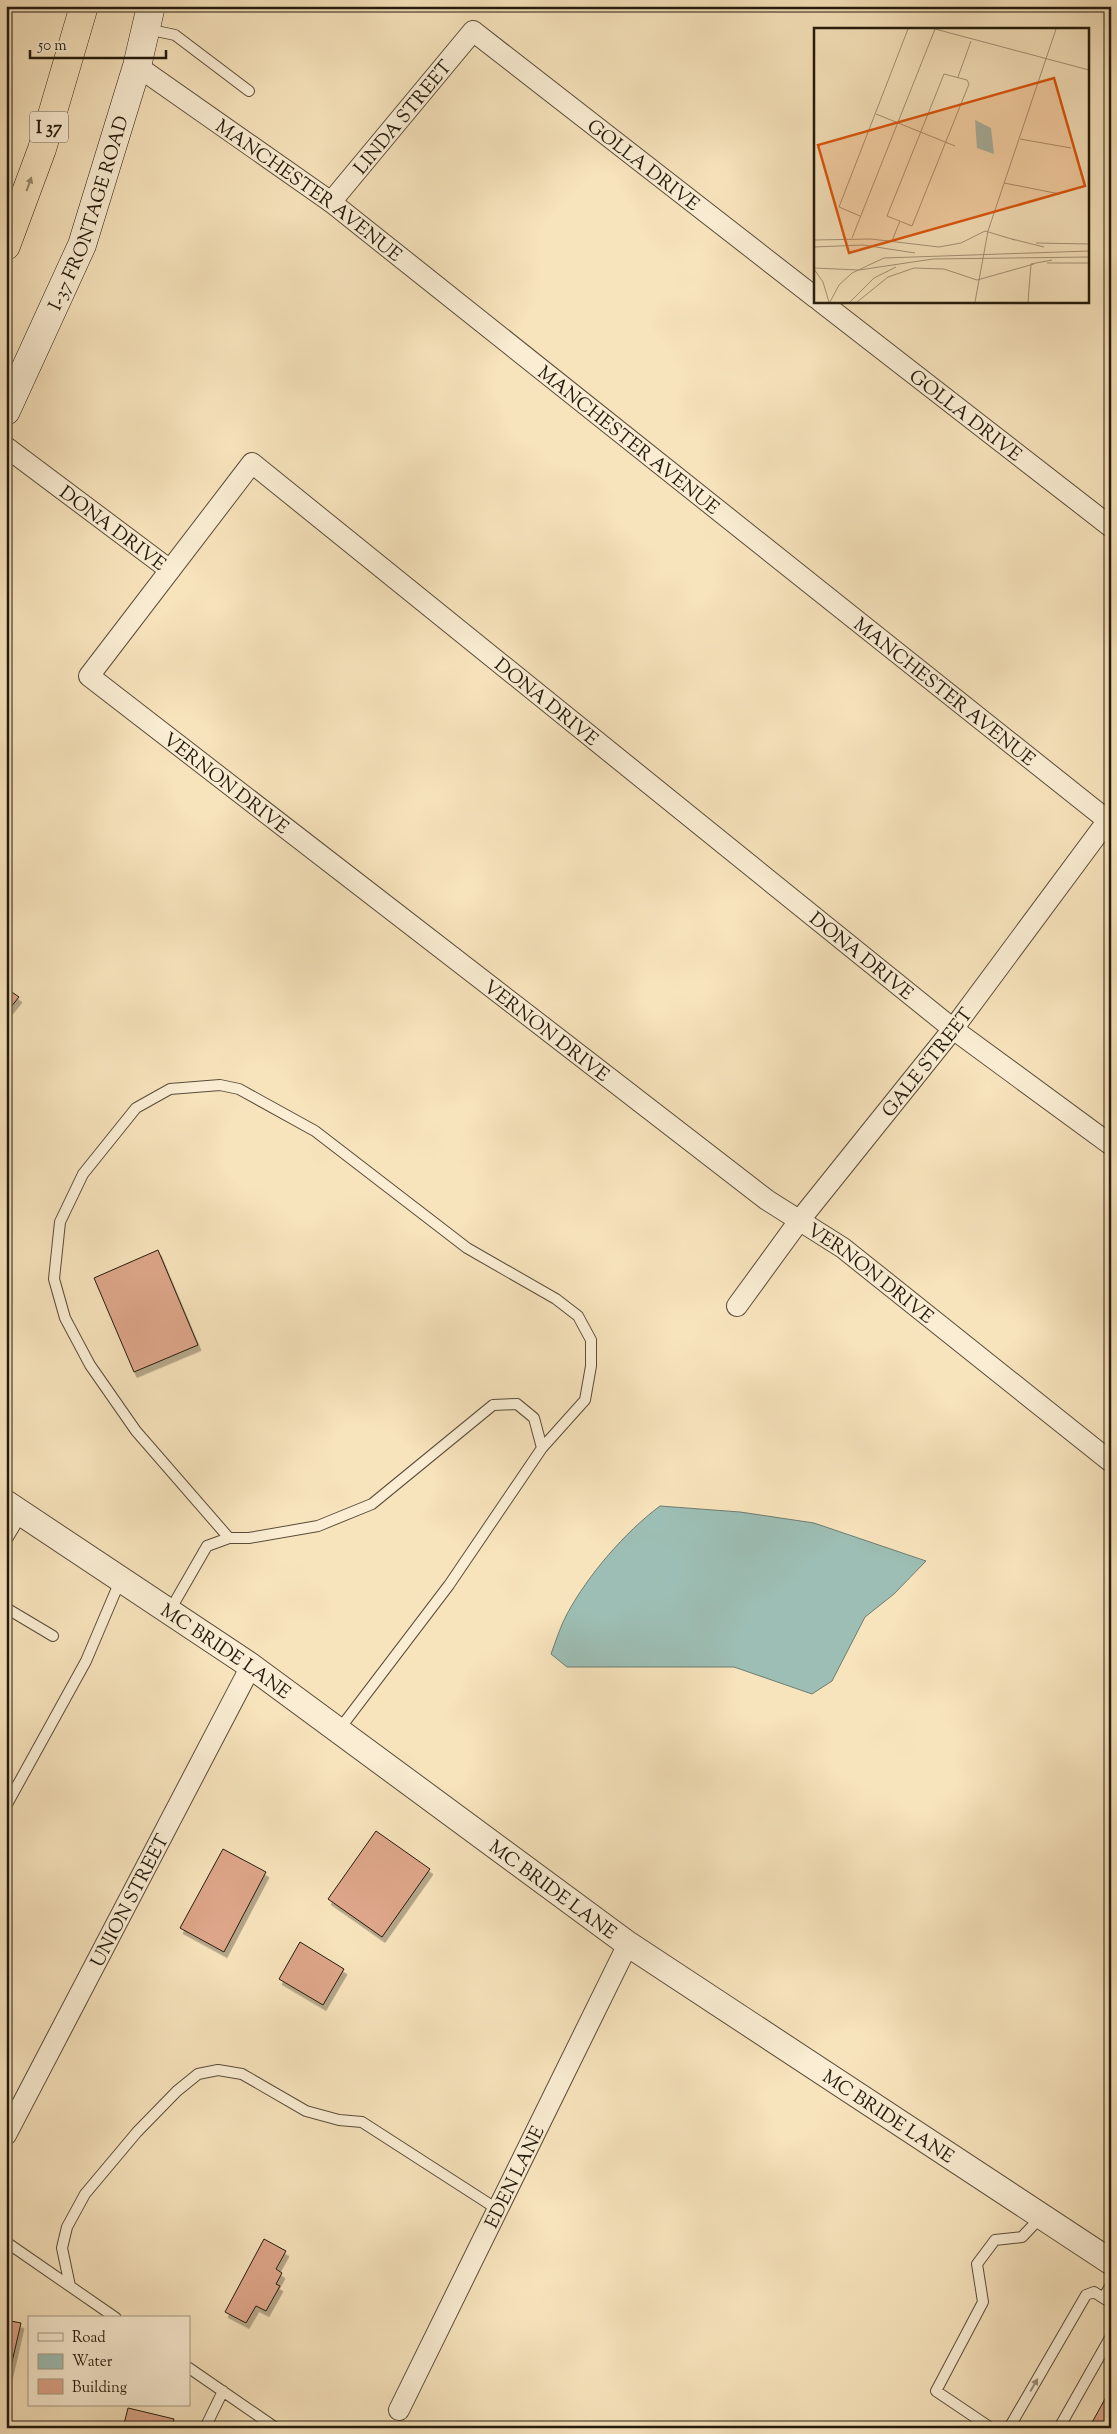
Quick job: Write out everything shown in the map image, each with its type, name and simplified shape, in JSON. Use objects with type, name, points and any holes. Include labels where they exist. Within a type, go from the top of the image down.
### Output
[{"type":"highway","name":"I 37","points":[[6,246],[42,149],[84,6]]},
{"type":"main road","name":"I-37 FRONTAGE ROAD","points":[[6,412],[82,245],[137,66],[149,18]]},
{"type":"street","name":"LINDA STREET","points":[[331,202],[473,31]]},
{"type":"street","name":"GOLLA DRIVE","points":[[473,31],[814,296]]},
{"type":"street","name":"MANCHESTER AVENUE","points":[[137,66],[331,202],[1110,820]]},
{"type":"street","name":"GOLLA DRIVE","points":[[821,302],[1111,527]]},
{"type":"street","name":"DONA DRIVE","points":[[6,447],[170,570],[252,463],[953,1028],[1111,1145]]},
{"type":"street","name":"VERNON DRIVE","points":[[170,570],[89,676],[766,1200],[843,1248],[1111,1462]]},
{"type":"street","name":"GALE STREET","points":[[737,1306],[799,1222],[953,1028],[1110,820]]},
{"type":"street","name":"MC BRIDE LANE","points":[[14,1509],[251,1666],[628,1944],[1111,2262]]},
{"type":"street","name":"UNION STREET","points":[[6,2135],[251,1666]]},
{"type":"street","name":"EDEN LANE","points":[[399,2410],[628,1944]]},
{"type":"lane","points":[[149,18],[249,91]]},
{"type":"lane","points":[[229,1538],[136,1431],[90,1365],[65,1318],[54,1279],[60,1222],[84,1174],[136,1108],[170,1089],[220,1085],[239,1089],[315,1131],[467,1248],[556,1298],[578,1316],[591,1340],[591,1366],[585,1400],[542,1448],[449,1585],[338,1731]]},
{"type":"lane","points":[[169,1612],[207,1546],[229,1538],[249,1538],[318,1526],[372,1504],[494,1405],[517,1404],[534,1418],[542,1448]]},
{"type":"lane","points":[[6,1542],[14,1509]]},
{"type":"lane","points":[[6,1806],[86,1661],[120,1581]]},
{"type":"lane","points":[[6,1608],[52,1636]]},
{"type":"lane","points":[[70,2286],[62,2248],[67,2227],[85,2194],[138,2132],[177,2091],[198,2074],[218,2070],[242,2074],[306,2111],[339,2120],[362,2122],[498,2210]]},
{"type":"lane","points":[[991,2428],[936,2391],[984,2302],[977,2264],[995,2240],[1022,2237],[1042,2216]]},
{"type":"lane","points":[[6,2242],[113,2316]]},
{"type":"lane","points":[[1009,2428],[1086,2295],[1094,2292],[1107,2300],[1111,2285]]},
{"type":"lane","points":[[1059,2428],[1111,2336]]},
{"type":"lane","points":[[190,2369],[276,2428]]},
{"type":"lane","points":[[205,2428],[223,2391]]},
{"type":"water","points":[[660,1506],[740,1512],[814,1523],[926,1561],[894,1594],[865,1617],[832,1681],[812,1694],[734,1667],[567,1667],[551,1654],[567,1614],[585,1584],[608,1555],[634,1528]]},
{"type":"building","points":[[6,988],[19,997],[6,1013]]},
{"type":"building","points":[[158,1250],[198,1345],[134,1372],[94,1278]]},
{"type":"building","points":[[376,1831],[430,1869],[382,1937],[328,1899]]},
{"type":"building","points":[[223,1849],[266,1872],[224,1952],[180,1928]]},
{"type":"building","points":[[300,1942],[344,1969],[323,2005],[279,1979]]},
{"type":"building","points":[[264,2239],[286,2251],[276,2269],[282,2273],[276,2284],[280,2286],[266,2311],[256,2306],[246,2323],[225,2312]]},
{"type":"building","points":[[6,2320],[21,2323],[6,2388]]},
{"type":"building","points":[[1111,2388],[1111,2428],[1089,2428]]},
{"type":"building","points":[[128,2408],[174,2419],[172,2428],[123,2428]]}]
